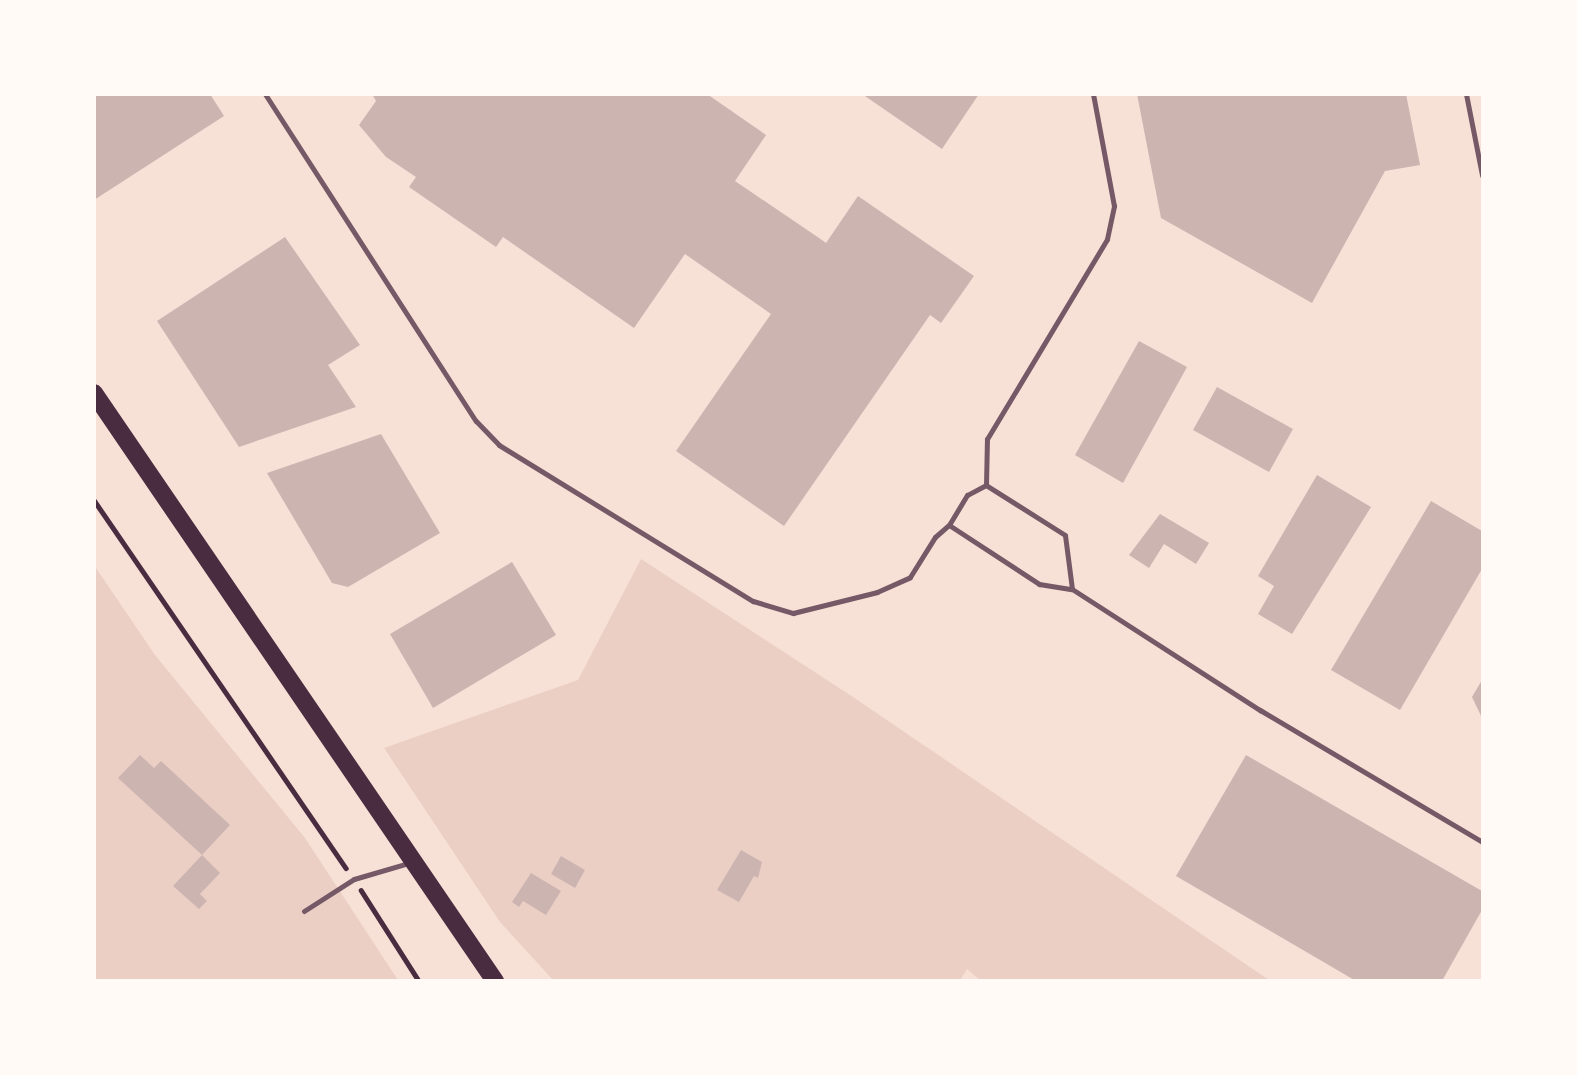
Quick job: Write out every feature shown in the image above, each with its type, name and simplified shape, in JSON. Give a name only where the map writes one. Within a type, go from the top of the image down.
[{"type":"main road","points":[[94,393],[495,981]]},
{"type":"lane","points":[[265,94],[476,421],[499,445],[753,601],[793,613],[877,592],[909,578],[934,537],[949,526],[967,495],[986,485]]},
{"type":"lane","points":[[986,485],[988,439],[1107,239],[1114,206],[1093,94]]},
{"type":"lane","points":[[1466,94],[1482,175]]},
{"type":"lane","points":[[986,485],[1065,535],[1072,589]]},
{"type":"lane","points":[[949,526],[1039,584],[1072,589],[1260,710],[1482,842]]},
{"type":"lane","points":[[304,911],[354,879],[415,861]]},
{"type":"path","points":[[94,500],[354,879],[419,981]]},
{"type":"shaded area","points":[[641,559],[853,697],[1269,980],[981,981],[967,969],[960,981],[553,980],[500,922],[384,748],[578,680]]},
{"type":"shaded area","points":[[94,565],[155,655],[305,838],[398,980],[95,980]]},
{"type":"building","points":[[94,94],[210,94],[224,116],[94,200]]},
{"type":"building","points":[[372,94],[707,94],[766,135],[735,181],[826,243],[858,196],[974,276],[941,323],[930,315],[784,526],[676,451],[771,314],[685,254],[634,328],[503,237],[496,247],[409,187],[416,177],[386,157],[359,125],[376,101]]},
{"type":"building","points":[[862,94],[979,94],[942,149]]},
{"type":"building","points":[[1137,94],[1406,94],[1420,165],[1385,171],[1312,303],[1161,218]]},
{"type":"building","points":[[285,237],[360,345],[328,365],[356,407],[239,447],[157,321]]},
{"type":"building","points":[[1139,341],[1187,367],[1123,483],[1075,455]]},
{"type":"building","points":[[1217,387],[1293,429],[1269,472],[1193,430]]},
{"type":"building","points":[[381,434],[440,533],[348,587],[332,583],[267,473]]},
{"type":"building","points":[[1317,475],[1371,507],[1292,634],[1258,614],[1274,586],[1258,576]]},
{"type":"building","points":[[1431,501],[1482,531],[1482,569],[1400,710],[1331,670]]},
{"type":"building","points":[[1160,514],[1209,543],[1196,564],[1164,544],[1149,568],[1129,555]]},
{"type":"building","points":[[512,562],[556,635],[433,708],[390,634]]},
{"type":"building","points":[[1482,680],[1482,718],[1472,697]]},
{"type":"building","points":[[140,755],[154,768],[161,761],[230,825],[202,855],[118,778]]},
{"type":"building","points":[[1246,755],[1482,891],[1482,910],[1442,981],[1356,981],[1176,876]]},
{"type":"building","points":[[741,850],[762,862],[758,878],[754,876],[739,902],[717,890]]},
{"type":"building","points":[[202,855],[220,873],[200,894],[207,901],[199,909],[173,886]]},
{"type":"building","points":[[561,856],[585,870],[575,888],[551,874]]},
{"type":"building","points":[[531,873],[561,891],[546,915],[523,901],[519,907],[512,902]]}]
